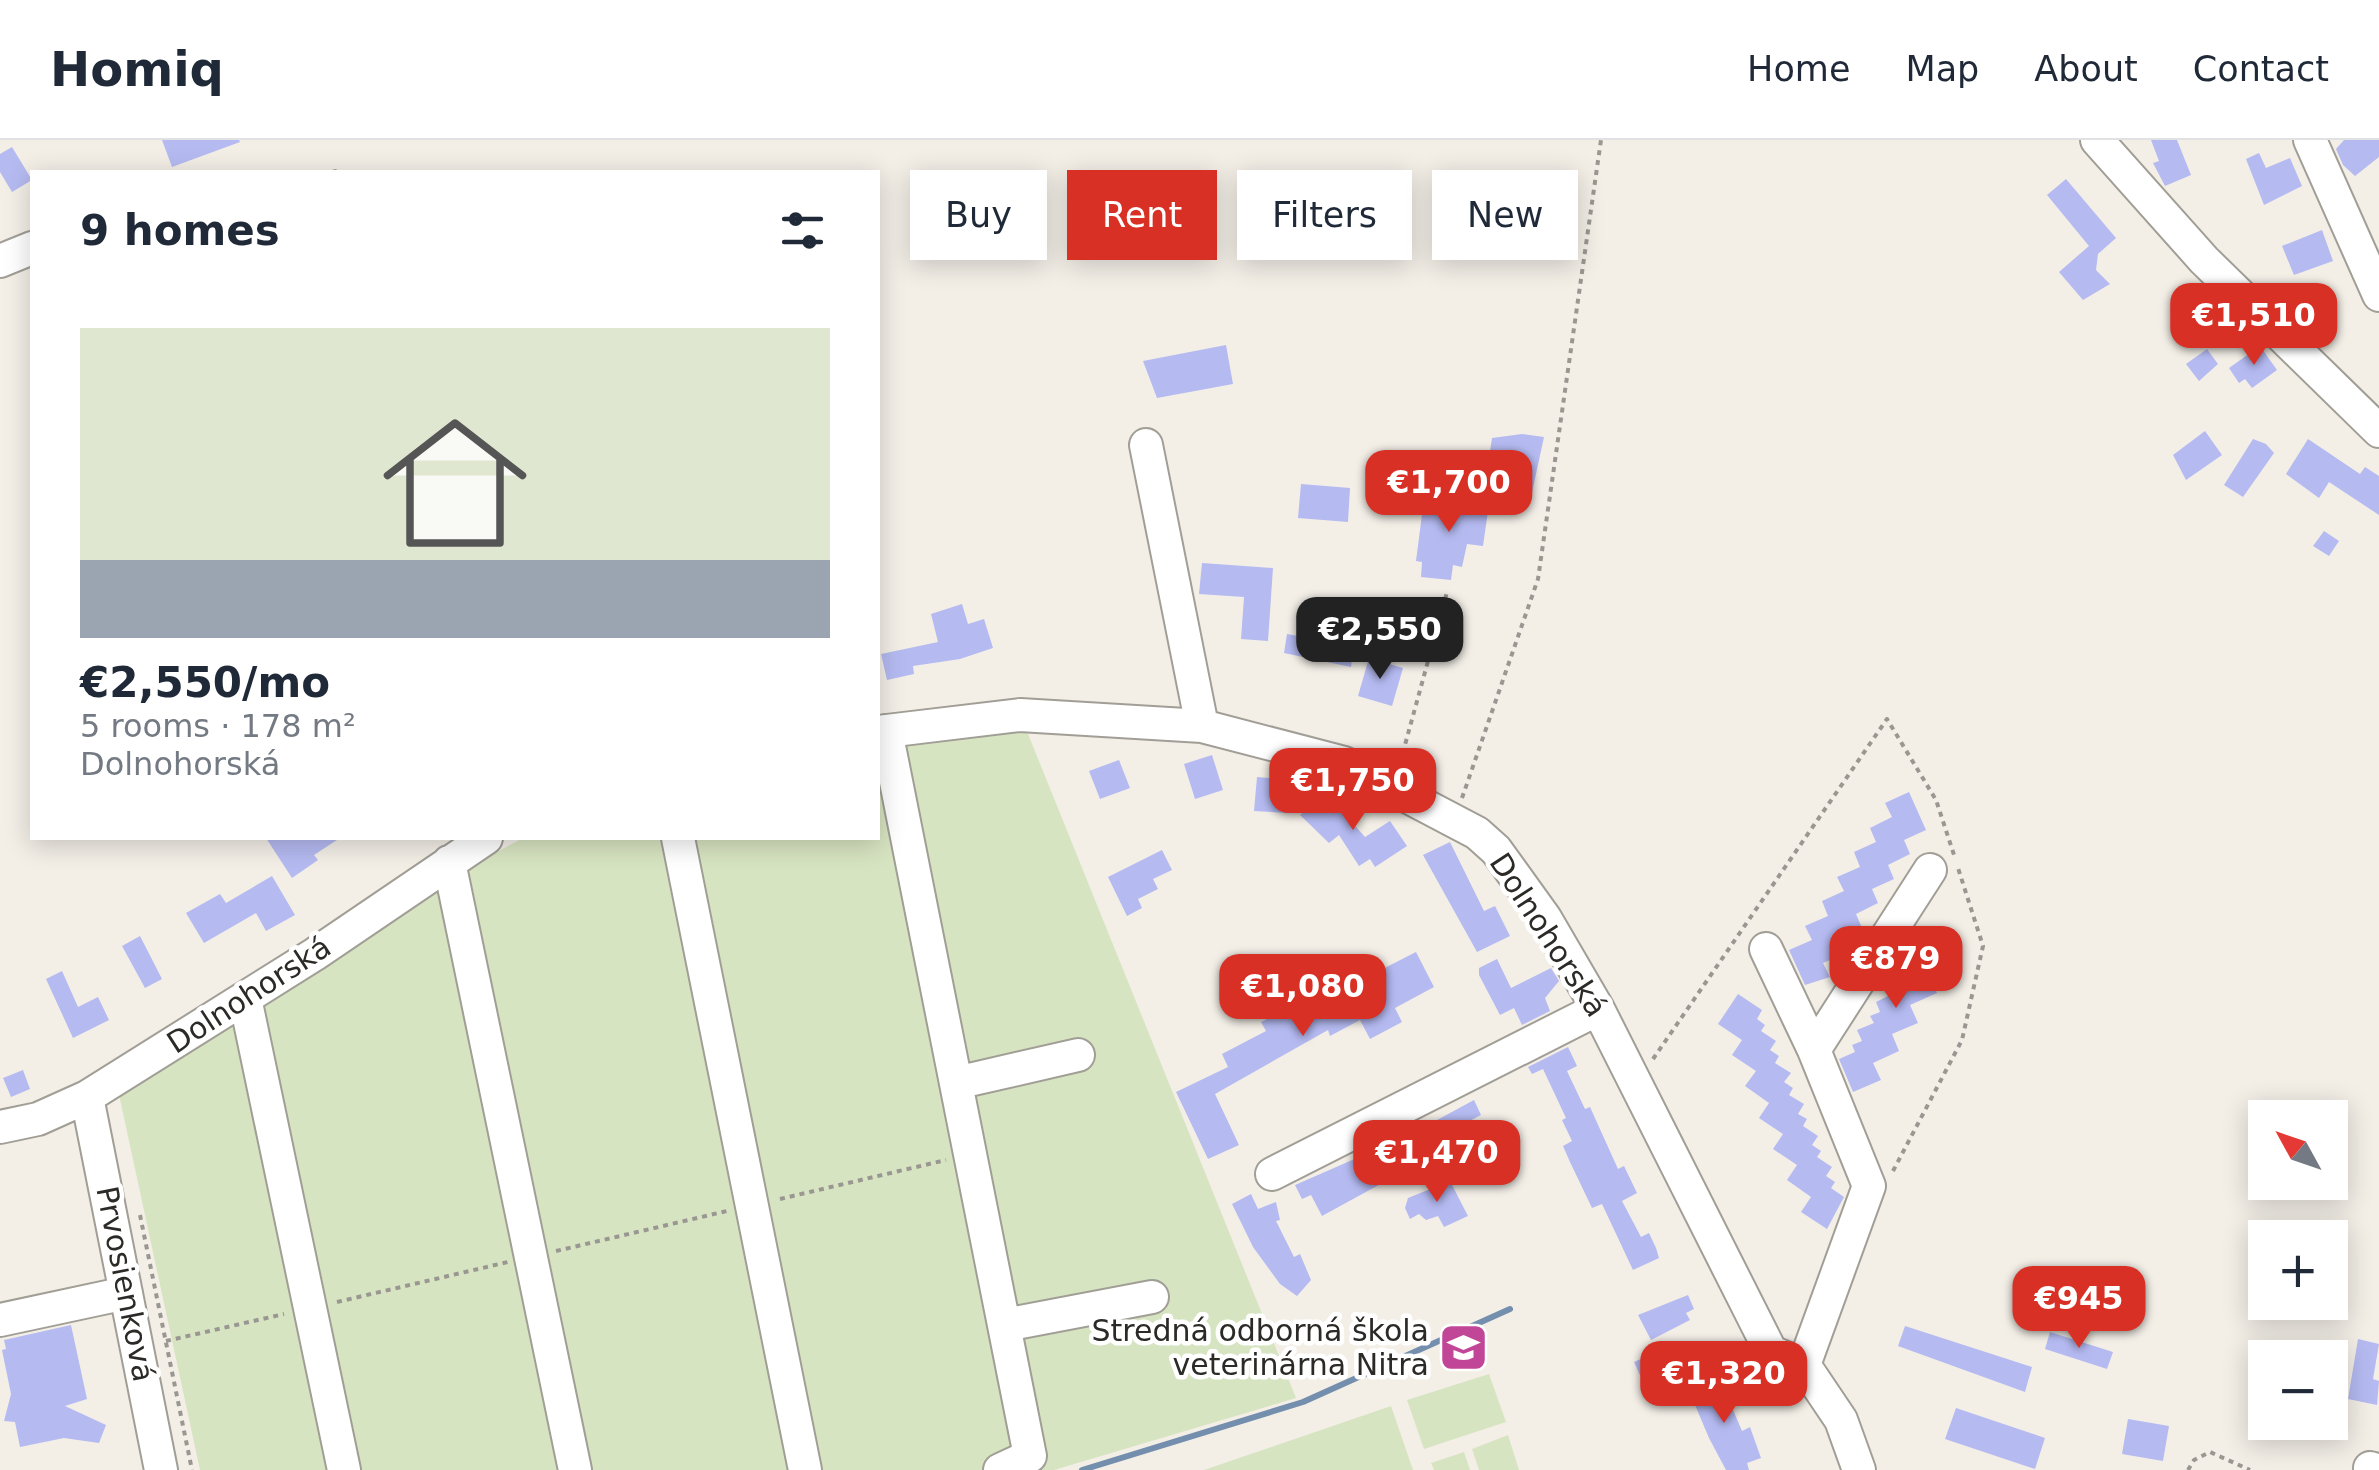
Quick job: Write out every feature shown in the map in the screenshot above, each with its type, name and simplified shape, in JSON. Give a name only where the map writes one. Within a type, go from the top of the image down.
[{"type":"street","points":[[2097,140],[2204,260],[2379,430]]},
{"type":"street","points":[[2310,140],[2379,295]]},
{"type":"street","points":[[0,260],[30,249]]},
{"type":"street","points":[[1146,445],[1202,726]]},
{"type":"street","name":"Dolnohorská","points":[[882,731],[1020,714],[1202,726],[1344,763],[1454,818],[1496,850],[1545,918],[1598,1009],[1771,1352],[1804,1365],[1841,1420],[1859,1470]]},
{"type":"street","points":[[882,731],[1030,1456],[1000,1470]]},
{"type":"street","name":"Dolnohorská","points":[[0,1127],[38,1120],[88,1097],[246,998],[483,840]]},
{"type":"street","points":[[678,840],[806,1470]]},
{"type":"street","points":[[448,862],[574,1470]]},
{"type":"street","points":[[1814,1050],[1930,870]]},
{"type":"street","points":[[1766,949],[1814,1050],[1869,1186],[1804,1365]]},
{"type":"street","points":[[246,998],[344,1470]]},
{"type":"street","points":[[1272,1174],[1598,1009]]},
{"type":"street","points":[[956,1083],[1078,1055]]},
{"type":"street","name":"Prvosienková","points":[[88,1097],[162,1470]]},
{"type":"street","points":[[0,1320],[126,1293]]},
{"type":"street","points":[[1004,1324],[1152,1297]]},
{"type":"path","points":[[1460,802],[1538,579],[1602,140]]},
{"type":"path","points":[[1392,786],[1447,592]]},
{"type":"path","points":[[166,1342],[971,1154]]},
{"type":"path","points":[[2188,1470],[2194,1460],[2210,1452],[2250,1470]]},
{"type":"green space","points":[[1024,724],[1296,1398],[1054,1470],[200,1470],[118,1090],[411,898],[519,840],[880,840],[880,749]]},
{"type":"green space","points":[[1489,1374],[1506,1422],[1424,1449],[1407,1400]]},
{"type":"green space","points":[[1391,1406],[1413,1470],[1204,1470]]},
{"type":"green space","points":[[1508,1435],[1519,1470],[1479,1470],[1472,1449]]},
{"type":"green space","points":[[1464,1452],[1470,1470],[1434,1470],[1431,1463]]},
{"type":"building","points":[[162,140],[239,140],[240,142],[172,167]]},
{"type":"building","points":[[2151,140],[2177,140],[2191,175],[2165,186],[2153,163],[2159,161]]},
{"type":"building","points":[[2344,140],[2379,140],[2379,157],[2355,176],[2343,165],[2336,149]]},
{"type":"building","points":[[12,147],[30,181],[12,192],[0,172],[0,154]]},
{"type":"building","points":[[2259,153],[2266,168],[2290,158],[2302,186],[2264,205],[2246,159]]},
{"type":"building","points":[[2066,179],[2116,238],[2098,254],[2096,270],[2110,284],[2083,300],[2059,272],[2089,246],[2047,195]]},
{"type":"building","points":[[2322,230],[2333,261],[2294,275],[2282,246]]},
{"type":"building","points":[[1226,345],[1233,384],[1157,398],[1143,361]]},
{"type":"building","points":[[2260,346],[2277,370],[2252,388],[2245,379],[2239,383],[2229,368]]},
{"type":"building","points":[[2207,349],[2218,364],[2199,381],[2186,364]]},
{"type":"building","points":[[2205,431],[2222,455],[2186,480],[2173,455]]},
{"type":"building","points":[[1522,434],[1544,437],[1531,497],[1509,494],[1512,474],[1487,471],[1492,438]]},
{"type":"building","points":[[2253,439],[2266,444],[2274,453],[2243,497],[2224,485]]},
{"type":"building","points":[[2308,439],[2360,474],[2365,467],[2379,476],[2379,515],[2329,482],[2319,498],[2286,474]]},
{"type":"building","points":[[1301,484],[1350,488],[1348,522],[1298,518]]},
{"type":"building","points":[[1424,499],[1489,504],[1483,546],[1467,544],[1462,567],[1453,565],[1451,580],[1421,577],[1422,562],[1416,561]]},
{"type":"building","points":[[2324,531],[2339,541],[2329,556],[2313,546]]},
{"type":"building","points":[[1202,563],[1273,568],[1268,641],[1241,639],[1244,597],[1199,594]]},
{"type":"building","points":[[962,604],[968,624],[984,619],[993,648],[960,659],[913,666],[914,674],[887,680],[881,654],[938,642],[931,614]]},
{"type":"building","points":[[1287,634],[1354,646],[1351,667],[1284,653]]},
{"type":"building","points":[[1369,658],[1403,668],[1392,706],[1358,696]]},
{"type":"building","points":[[1212,755],[1223,790],[1195,799],[1184,764]]},
{"type":"building","points":[[1119,760],[1130,788],[1100,799],[1089,771]]},
{"type":"building","points":[[1257,777],[1290,780],[1288,813],[1254,811]]},
{"type":"building","points":[[1909,792],[1926,830],[1904,840],[1910,854],[1888,865],[1894,879],[1872,889],[1878,903],[1856,914],[1862,928],[1839,938],[1846,953],[1823,963],[1830,977],[1805,985],[1789,950],[1812,940],[1805,926],[1828,916],[1822,901],[1844,891],[1837,877],[1860,867],[1854,852],[1876,842],[1870,828],[1892,817],[1885,803]]},
{"type":"building","points":[[1326,793],[1365,837],[1390,821],[1407,846],[1375,867],[1370,859],[1359,866],[1339,835],[1329,843],[1300,815]]},
{"type":"building","points":[[267,840],[337,840],[314,855],[318,860],[292,878]]},
{"type":"building","points":[[1450,842],[1484,911],[1495,906],[1510,936],[1477,952],[1423,855]]},
{"type":"building","points":[[1162,850],[1172,870],[1153,879],[1158,889],[1138,899],[1142,908],[1127,916],[1108,877]]},
{"type":"building","points":[[272,876],[295,915],[266,931],[256,913],[204,943],[186,913],[220,894],[226,903]]},
{"type":"building","points":[[1940,931],[1955,964],[1929,976],[1937,993],[1910,1005],[1918,1023],[1892,1034],[1899,1051],[1873,1063],[1881,1080],[1853,1092],[1839,1059],[1855,1052],[1852,1045],[1862,1041],[1857,1030],[1874,1023],[1870,1016],[1880,1012],[1876,1002],[1892,994],[1889,988],[1899,983],[1895,973],[1911,965],[1908,958],[1918,954],[1913,944]]},
{"type":"building","points":[[140,936],[162,979],[145,988],[122,946]]},
{"type":"building","points":[[1416,952],[1434,987],[1395,1008],[1402,1022],[1370,1039],[1360,1020],[1330,1036],[1328,1030],[1215,1094],[1239,1145],[1208,1159],[1176,1092],[1228,1067],[1222,1054],[1266,1031],[1261,1022]]},
{"type":"building","points":[[1497,959],[1511,988],[1551,968],[1559,981],[1545,998],[1550,1011],[1522,1025],[1514,1008],[1500,1015],[1479,975],[1479,968]]},
{"type":"building","points":[[62,971],[78,1007],[98,997],[109,1020],[73,1038],[46,979]]},
{"type":"building","points":[[1738,994],[1762,1010],[1757,1019],[1765,1025],[1761,1031],[1776,1041],[1770,1050],[1779,1056],[1775,1063],[1791,1073],[1784,1082],[1793,1088],[1789,1095],[1804,1104],[1798,1114],[1807,1119],[1803,1126],[1818,1136],[1812,1145],[1821,1151],[1817,1157],[1832,1167],[1826,1176],[1835,1182],[1831,1188],[1844,1197],[1827,1229],[1801,1212],[1811,1197],[1787,1180],[1797,1165],[1773,1149],[1783,1134],[1759,1118],[1769,1103],[1745,1086],[1756,1071],[1732,1055],[1742,1040],[1718,1024]]},
{"type":"building","points":[[1568,1047],[1577,1066],[1567,1071],[1585,1109],[1590,1107],[1618,1169],[1624,1166],[1637,1193],[1622,1201],[1641,1237],[1649,1233],[1659,1258],[1633,1270],[1602,1204],[1592,1208],[1570,1162],[1563,1146],[1572,1141],[1562,1120],[1566,1118],[1543,1069],[1532,1074],[1528,1067]]},
{"type":"building","points":[[23,1070],[30,1089],[11,1097],[3,1078]]},
{"type":"building","points":[[1474,1100],[1481,1115],[1458,1127],[1462,1135],[1439,1148],[1426,1126]]},
{"type":"building","points":[[1399,1132],[1406,1148],[1397,1152],[1406,1170],[1322,1216],[1311,1195],[1302,1199],[1295,1185],[1382,1147],[1380,1142]]},
{"type":"building","points":[[1450,1181],[1468,1216],[1444,1227],[1438,1216],[1426,1220],[1419,1214],[1410,1219],[1405,1208],[1408,1198]]},
{"type":"building","points":[[1251,1194],[1258,1209],[1276,1202],[1280,1220],[1276,1221],[1294,1257],[1300,1254],[1311,1280],[1297,1296],[1280,1284],[1253,1247],[1232,1204]]},
{"type":"building","points":[[1688,1295],[1694,1309],[1686,1313],[1690,1320],[1651,1340],[1638,1315]]},
{"type":"building","points":[[71,1325],[87,1399],[65,1406],[106,1425],[99,1443],[64,1438],[20,1447],[15,1422],[4,1421],[11,1394],[2,1350],[6,1349],[4,1340]]},
{"type":"building","points":[[1905,1326],[2032,1367],[2025,1392],[1898,1346]]},
{"type":"building","points":[[2050,1332],[2113,1352],[2107,1369],[2045,1349]]},
{"type":"building","points":[[2358,1339],[2379,1344],[2373,1379],[2379,1381],[2377,1405],[2348,1399]]},
{"type":"building","points":[[1661,1350],[1675,1354],[1678,1368],[1644,1384],[1634,1362]]},
{"type":"building","points":[[1703,1379],[1705,1385],[1720,1379],[1742,1431],[1750,1427],[1761,1458],[1747,1463],[1749,1470],[1726,1470],[1709,1438],[1687,1386]]},
{"type":"building","points":[[1956,1408],[2045,1438],[2035,1469],[1945,1439]]},
{"type":"building","points":[[2128,1419],[2169,1426],[2163,1461],[2122,1454]]},
{"type":"waterway","points":[[1082,1470],[1303,1402],[1510,1309]]},
{"type":"place","name":"Stredná odborná škola veterinárna Nitra","points":[[1464,1348]]}]
